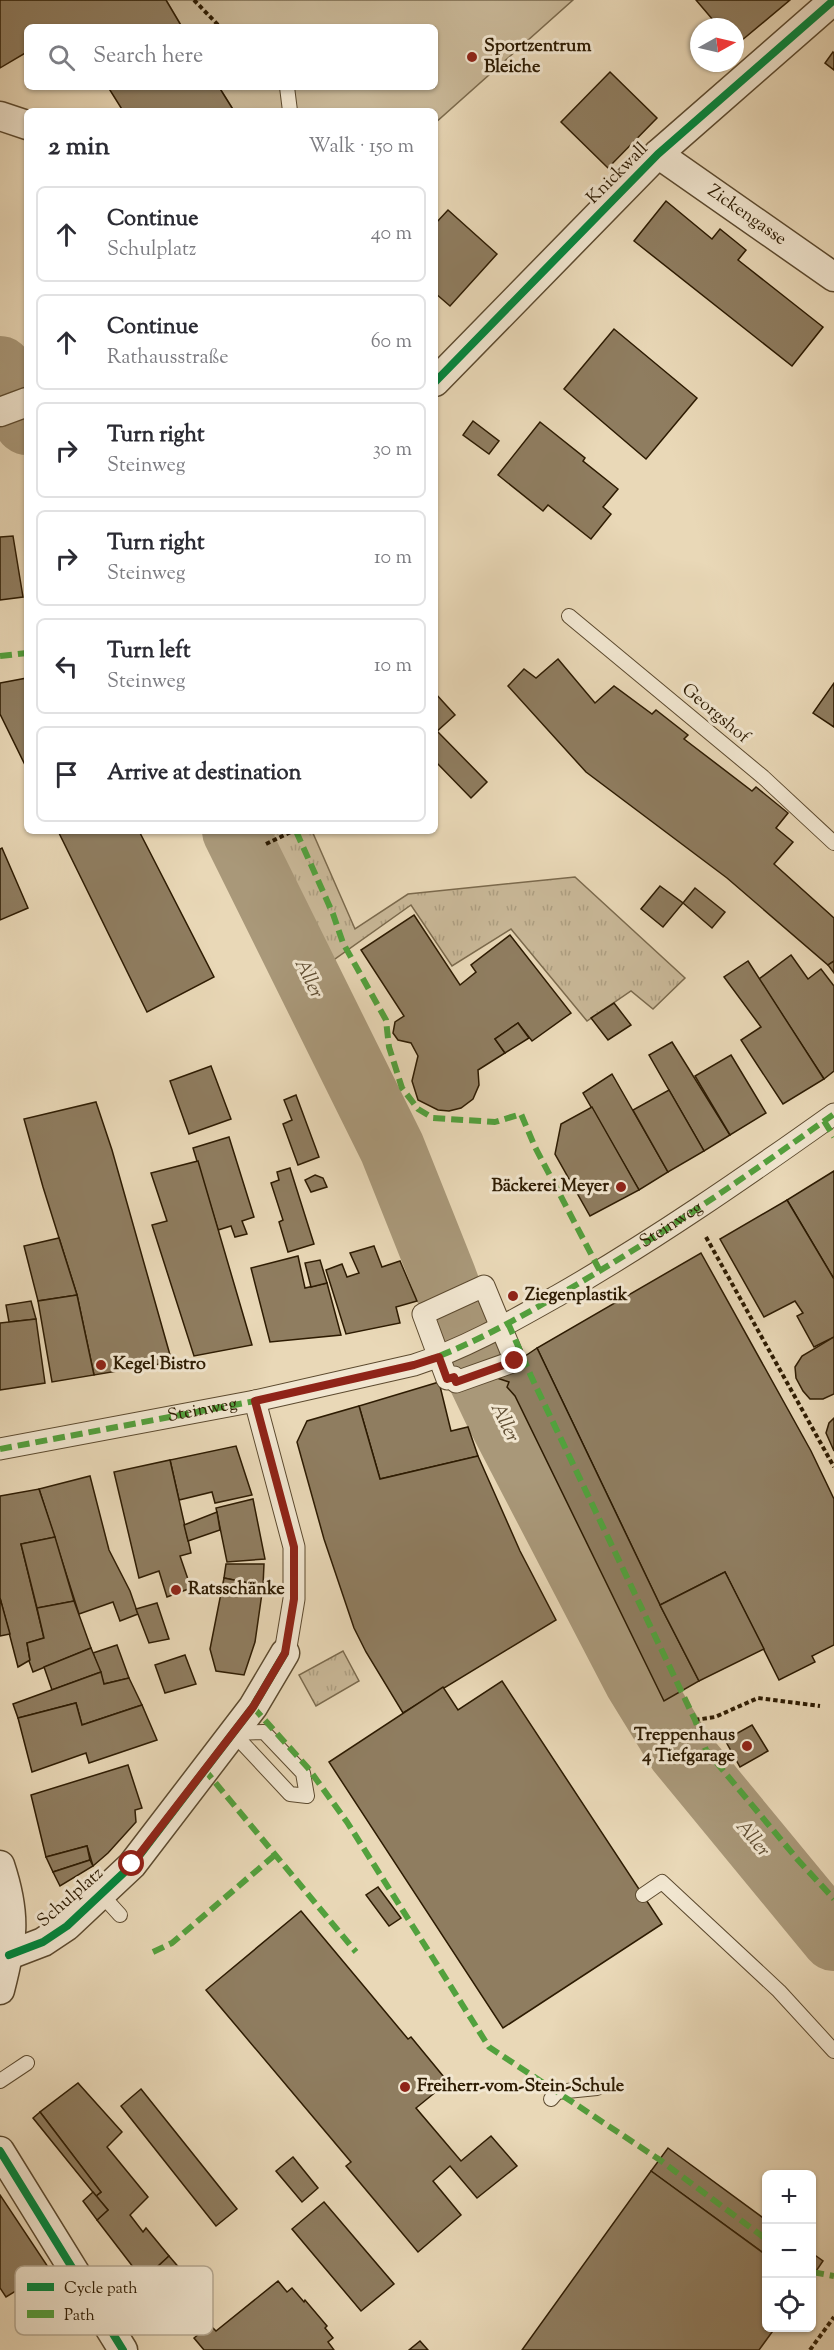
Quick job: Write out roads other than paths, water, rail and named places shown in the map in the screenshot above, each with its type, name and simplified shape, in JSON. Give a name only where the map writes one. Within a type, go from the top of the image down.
[{"type":"street","name":"Knickwall","points":[[438,379],[658,154],[834,0]]},
{"type":"street","points":[[0,116],[24,123]]},
{"type":"street","name":"Zickengasse","points":[[658,154],[834,277]]},
{"type":"street","points":[[0,412],[24,403]]},
{"type":"street","name":"Steinweg","points":[[0,1449],[255,1401],[414,1365],[439,1357],[502,1327],[600,1271],[691,1213],[834,1114]]},
{"type":"street","points":[[484,1286],[502,1327],[515,1361],[456,1382],[454,1377],[447,1379],[423,1314],[484,1286]]},
{"type":"street","points":[[255,1401],[294,1547],[294,1599],[285,1653]]},
{"type":"street","name":"Schulplatz","points":[[9,1955],[43,1942],[67,1926],[132,1864],[253,1707],[285,1653]]},
{"type":"street","points":[[0,1990],[9,1955],[13,1920],[3,1881]]},
{"type":"street","points":[[0,2151],[71,2266]]},
{"type":"street","points":[[114,2335],[123,2350]]},
{"type":"lane","points":[[287,90],[290,108]]},
{"type":"lane","name":"Georgshof","points":[[569,616],[763,777],[834,843]]},
{"type":"lane","points":[[264,1732],[303,1773],[307,1796],[290,1794],[233,1733],[264,1732]]},
{"type":"lane","points":[[643,1895],[662,1882],[778,1991],[834,2052]]},
{"type":"lane","points":[[101,1894],[120,1915]]},
{"type":"lane","points":[[0,2080],[27,2063]]},
{"type":"lane","points":[[551,2099],[557,2092],[597,2088]]},
{"type":"water","points":[[0,339],[22,386],[0,392]]},
{"type":"waterway","name":"Aller","points":[[0,369],[24,416]]},
{"type":"waterway","name":"Aller","points":[[236,834],[392,1148],[480,1376],[637,1681],[680,1751],[834,1938]]},
{"type":"place","name":"Sportzentrum Bleiche","points":[[472,57]]},
{"type":"place","name":"Bäckerei Meyer","points":[[621,1187]]},
{"type":"place","name":"Ziegenplastik","points":[[513,1296]]},
{"type":"place","name":"Kegel Bistro","points":[[101,1365]]},
{"type":"place","name":"Ratsschänke","points":[[176,1590]]},
{"type":"place","name":"Treppenhaus 4 Tiefgarage","points":[[747,1746]]},
{"type":"place","name":"Freiherr-vom-Stein-Schule","points":[[405,2087]]}]
